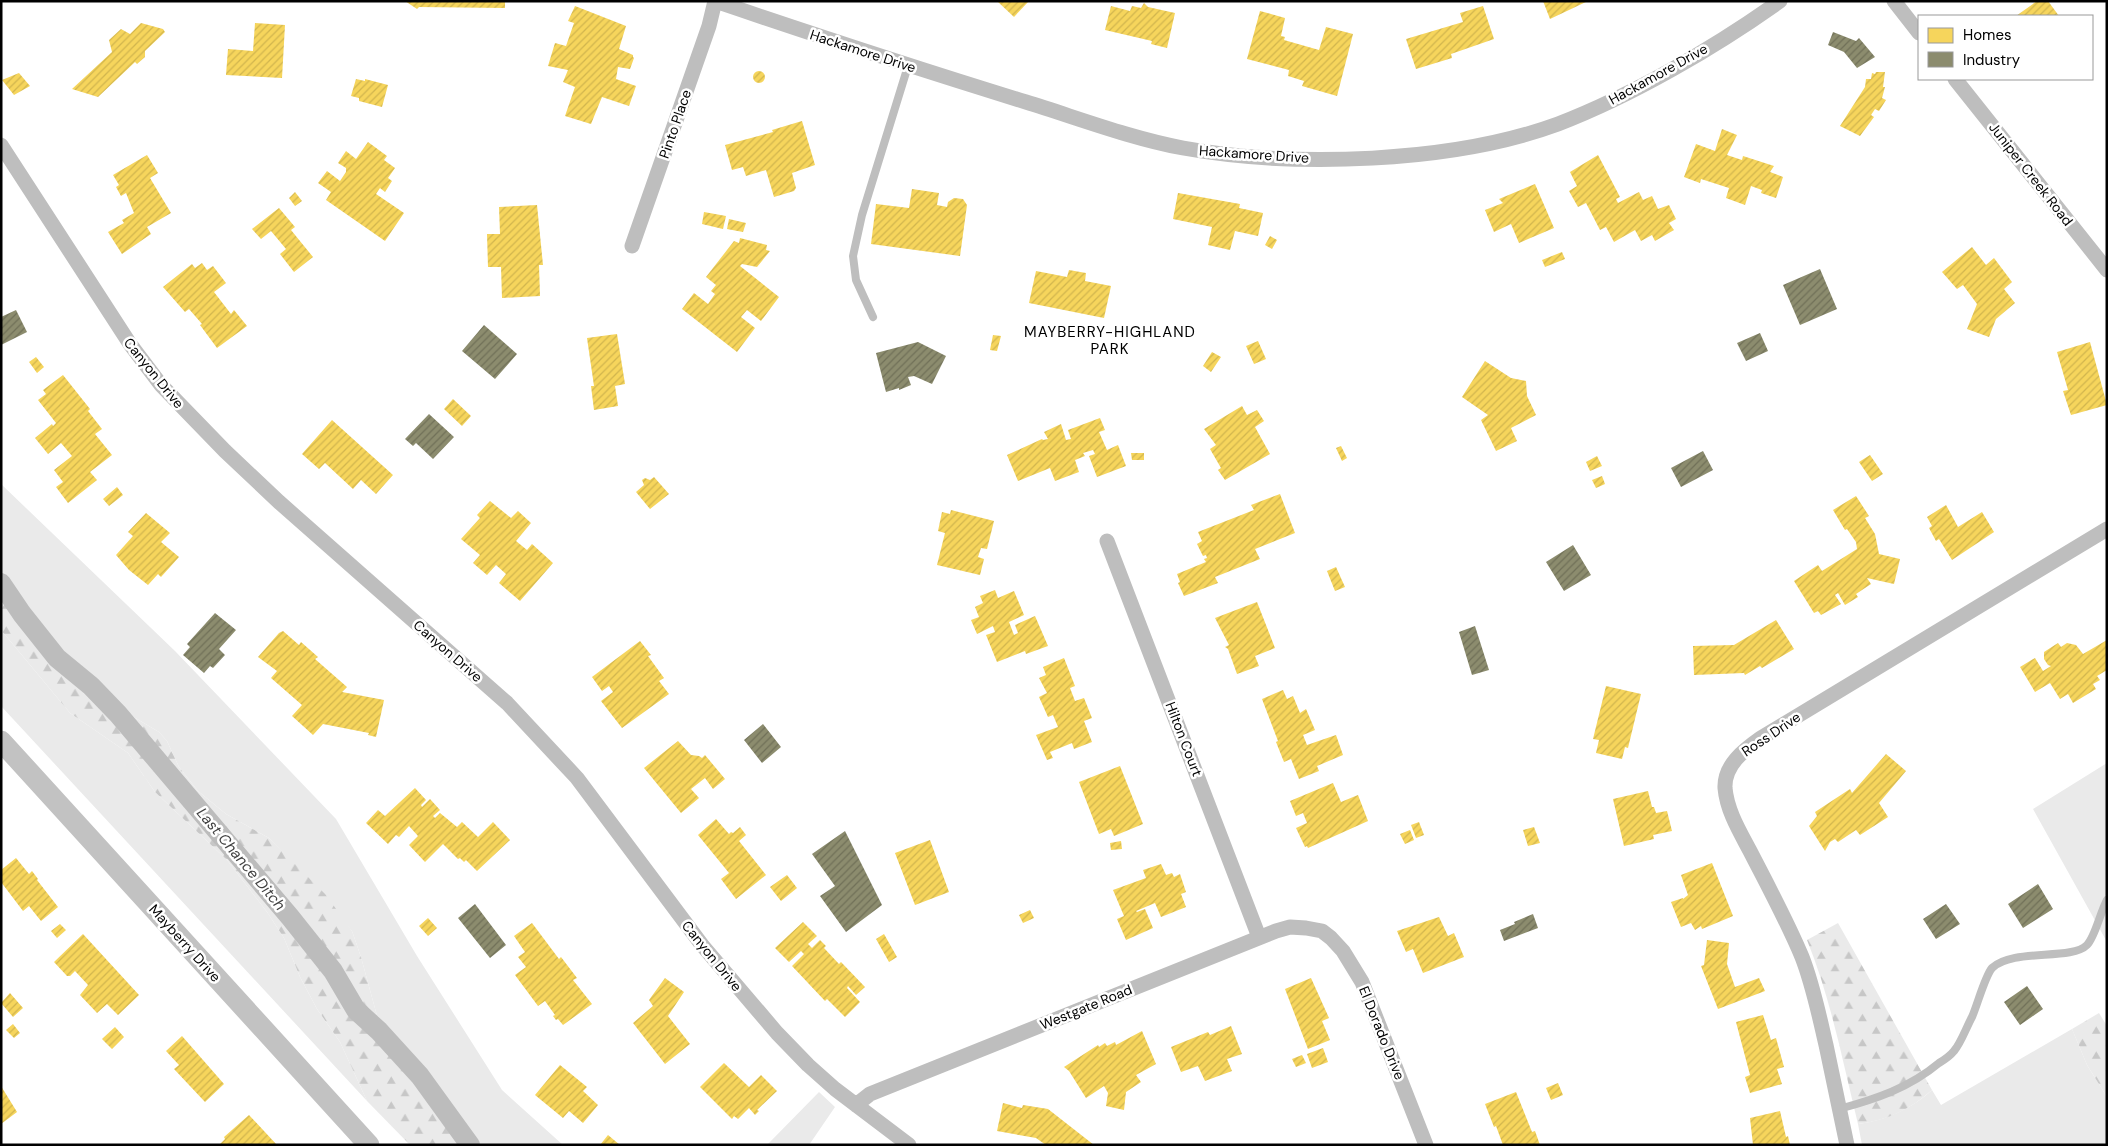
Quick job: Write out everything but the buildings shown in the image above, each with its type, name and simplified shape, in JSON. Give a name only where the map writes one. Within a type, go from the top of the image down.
[{"type":"main road","name":"Mayberry Drive","points":[[1,741],[369,1145]]},
{"type":"street","name":"Hackamore Drive","points":[[715,1],[908,66],[1155,142],[1186,148],[1319,159],[1371,157],[1465,148],[1556,124],[1608,102],[1654,78],[1733,32],[1780,1]]},
{"type":"street","name":"Pinto Place","points":[[632,246],[709,26],[715,1]]},
{"type":"street","points":[[1894,1],[1918,32]]},
{"type":"street","name":"Juniper Creek Road","points":[[1956,80],[2107,270]]},
{"type":"street","name":"Canyon Drive","points":[[1,145],[130,344],[161,385],[218,444],[279,502],[507,703],[528,724],[577,778],[696,938],[752,1005],[808,1065],[856,1105],[909,1145]]},
{"type":"street","name":"Ross Drive","points":[[1847,1145],[1812,985],[1791,933],[1727,802],[1725,787],[1727,774],[1734,761],[1746,748],[1761,738],[2107,529]]},
{"type":"street","name":"Hilton Court","points":[[1108,542],[1259,937]]},
{"type":"street","name":"Westgate Road","points":[[856,1105],[870,1094],[1259,937],[1290,927],[1322,931]]},
{"type":"street","name":"El Dorado Drive","points":[[1322,931],[1343,950],[1358,974],[1426,1145]]},
{"type":"lane","points":[[873,317],[856,280],[854,256],[862,215],[908,66]]},
{"type":"lane","points":[[1839,1109],[1886,1095],[1922,1077],[1954,1051],[1973,1015],[1991,969],[2005,960],[2073,951],[2086,947],[2094,935],[2100,913],[2107,900]]},
{"type":"green space","points":[[1,484],[175,651],[336,819],[417,956],[502,1090],[563,1145],[472,1144],[406,1051],[386,1034],[379,1023],[352,931],[296,866],[269,838],[226,814],[198,791],[179,767],[167,741],[159,732],[132,716],[58,650],[15,594],[1,574]]},
{"type":"green space","points":[[1,574],[37,625],[58,650],[132,716],[159,732],[167,741],[179,767],[198,791],[226,814],[269,838],[326,895],[352,931],[379,1023],[386,1034],[406,1051],[472,1145],[410,1145],[367,1101],[340,1042],[317,1009],[300,977],[284,938],[267,912],[227,860],[155,792],[128,753],[70,713],[1,630]]},
{"type":"green space","points":[[1,630],[70,713],[128,753],[155,792],[227,860],[267,912],[284,938],[300,977],[317,1009],[340,1042],[367,1101],[1,706]]},
{"type":"green space","points":[[2107,763],[2107,942],[2033,809]]},
{"type":"green space","points":[[1838,923],[1932,1090],[1916,1103],[1898,1113],[1858,1124],[1830,1008],[1807,940]]},
{"type":"green space","points":[[2099,1013],[2107,1026],[2107,1097],[2087,1065],[2072,1029]]},
{"type":"green space","points":[[2072,1029],[2087,1065],[2107,1097],[2107,1145],[1862,1145],[1858,1124],[1898,1113],[1932,1090],[1941,1105]]},
{"type":"green space","points":[[819,1092],[835,1107],[809,1145],[767,1145]]},
{"type":"waterway","name":"Last Chance Ditch","points":[[1,583],[22,614],[57,658],[91,686],[118,714],[290,917],[333,971],[356,1010],[379,1031],[420,1076],[470,1145]]},
{"type":"district","name":"MAYBERRY-HIGHLAND PARK","points":[[1110,340]]}]
